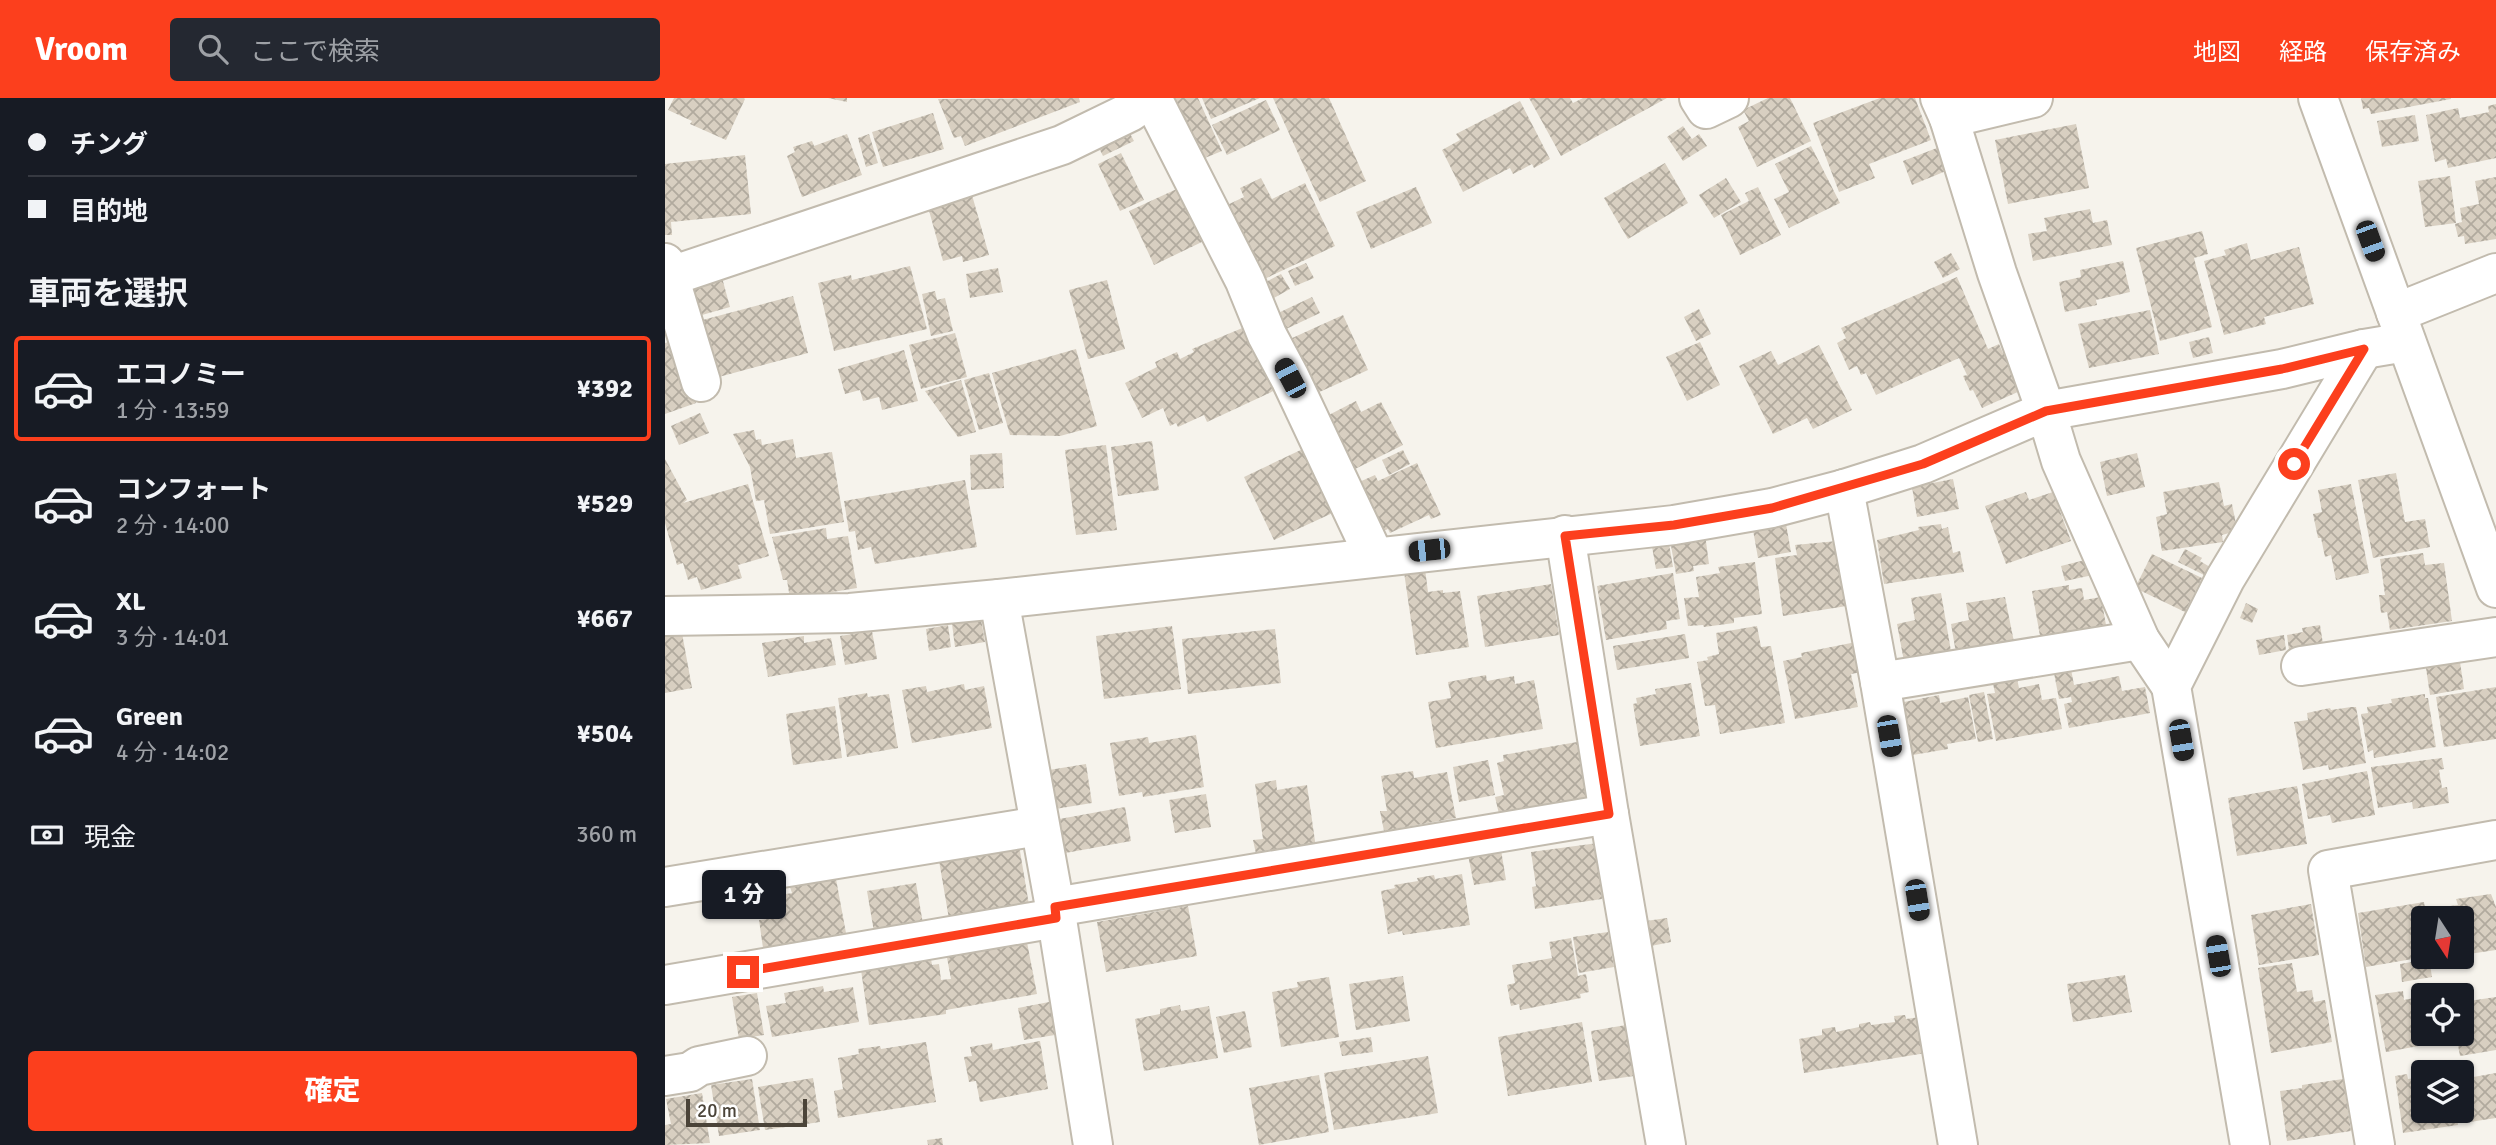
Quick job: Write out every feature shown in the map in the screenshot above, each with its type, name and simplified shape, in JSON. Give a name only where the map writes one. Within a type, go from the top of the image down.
[{"type":"street","points":[[1699,98],[1706,109],[1729,98]]},
{"type":"street","points":[[2033,98],[1945,108],[1997,273],[2061,461],[2140,640],[2171,686],[2250,1145]]},
{"type":"street","points":[[2318,98],[2401,327],[2486,533],[2496,587]]},
{"type":"street","points":[[701,382],[666,272],[1062,145],[1137,102],[1245,281],[1267,335],[1374,556]]},
{"type":"street","points":[[665,616],[850,613],[999,599],[1674,525],[1772,508],[1923,464],[2046,411],[2282,369],[2364,349],[2496,273]]},
{"type":"street","points":[[2171,686],[2225,579],[2364,349]]},
{"type":"street","points":[[1844,489],[1880,682],[1958,1145]]},
{"type":"street","points":[[1565,536],[1665,1145]]},
{"type":"street","points":[[999,599],[1093,1145]]},
{"type":"street","points":[[2301,666],[2496,637]]},
{"type":"street","points":[[1880,682],[2140,640]]},
{"type":"street","points":[[665,985],[1609,814]]},
{"type":"street","points":[[665,887],[1039,826]]},
{"type":"street","points":[[2375,1145],[2328,870],[2496,839]]},
{"type":"street","points":[[665,1076],[747,1056]]},
{"type":"building","points":[[674,98],[745,99],[726,140],[690,124],[692,121],[668,110]]},
{"type":"building","points":[[828,98],[847,98],[847,102]]},
{"type":"building","points":[[1079,98],[1080,102],[965,146],[961,136],[954,138],[938,99]]},
{"type":"building","points":[[1171,98],[1198,98],[1222,151],[1195,162]]},
{"type":"building","points":[[1202,98],[1260,98],[1211,119]]},
{"type":"building","points":[[1273,98],[1329,98],[1366,181],[1320,202]]},
{"type":"building","points":[[1529,98],[1570,98],[1573,103],[1583,98],[1667,98],[1561,156]]},
{"type":"building","points":[[1768,98],[1790,98],[1811,141],[1757,167],[1738,127],[1749,121],[1743,110]]},
{"type":"building","points":[[1880,98],[1915,98],[1931,140],[1869,164],[1875,178],[1839,192],[1813,123]]},
{"type":"building","points":[[2361,98],[2451,99],[2371,114],[2369,108],[2363,109]]},
{"type":"building","points":[[1266,100],[1280,130],[1227,155],[1212,125]]},
{"type":"building","points":[[1520,101],[1550,159],[1534,168],[1532,164],[1513,174],[1510,168],[1463,192],[1442,150],[1460,140],[1456,134]]},
{"type":"building","points":[[2496,104],[2496,158],[2448,168],[2446,159],[2435,162],[2426,115],[2458,108],[2460,118],[2489,112],[2488,106]]},
{"type":"building","points":[[933,113],[944,149],[883,167],[872,132]]},
{"type":"building","points":[[2415,115],[2419,141],[2382,147],[2377,121]]},
{"type":"building","points":[[2076,124],[2089,188],[2008,204],[1995,140]]},
{"type":"building","points":[[1683,126],[1692,139],[1699,134],[1707,146],[1683,161],[1667,137]]},
{"type":"building","points":[[1127,128],[1134,141],[1103,156],[1096,142]]},
{"type":"building","points":[[847,134],[862,175],[802,197],[787,156],[795,152],[793,147],[812,141],[814,146]]},
{"type":"building","points":[[869,134],[878,163],[866,167],[858,138]]},
{"type":"building","points":[[1811,146],[1840,203],[1789,228],[1774,199],[1789,192],[1775,164]]},
{"type":"building","points":[[1937,148],[1946,171],[1912,185],[1903,161]]},
{"type":"building","points":[[1121,153],[1144,200],[1120,211],[1098,164]]},
{"type":"building","points":[[745,155],[751,214],[671,222],[672,235],[665,235],[665,164]]},
{"type":"building","points":[[1665,163],[1688,203],[1628,239],[1604,198]]},
{"type":"building","points":[[2450,176],[2456,223],[2425,227],[2418,181]]},
{"type":"building","points":[[2496,177],[2496,239],[2465,244],[2464,236],[2458,237],[2455,224],[2462,222],[2460,208],[2479,204],[2475,181]]},
{"type":"building","points":[[1261,178],[1272,199],[1305,183],[1335,246],[1260,281],[1225,206],[1244,197],[1240,188]]},
{"type":"building","points":[[1726,178],[1741,202],[1714,218],[1699,195]]},
{"type":"building","points":[[1181,187],[1206,240],[1154,265],[1129,211]]},
{"type":"building","points":[[1416,187],[1432,223],[1371,249],[1356,212]]},
{"type":"building","points":[[1758,187],[1781,235],[1740,255],[1721,215],[1749,201],[1745,193]]},
{"type":"building","points":[[972,195],[989,255],[963,262],[962,256],[943,261],[928,207]]},
{"type":"building","points":[[2090,209],[2093,223],[2107,220],[2112,245],[2033,261],[2028,234],[2047,231],[2044,218]]},
{"type":"building","points":[[2202,231],[2208,254],[2194,258],[2212,327],[2160,341],[2136,248]]},
{"type":"building","points":[[2247,243],[2251,260],[2299,247],[2314,304],[2264,317],[2266,324],[2224,335],[2204,261],[2226,255],[2224,250]]},
{"type":"building","points":[[1951,253],[1960,269],[1943,278],[1934,262]]},
{"type":"building","points":[[2123,261],[2130,292],[2096,300],[2097,305],[2065,312],[2059,282],[2081,277],[2080,270]]},
{"type":"building","points":[[1306,263],[1314,278],[1295,286],[1288,271]]},
{"type":"building","points":[[910,266],[927,329],[834,351],[818,283],[851,275],[852,280]]},
{"type":"building","points":[[998,268],[1003,292],[970,298],[966,274]]},
{"type":"building","points":[[721,274],[730,307],[695,317],[686,284]]},
{"type":"building","points":[[1281,274],[1290,289],[1272,299],[1264,283]]},
{"type":"building","points":[[1957,277],[1988,349],[1999,344],[2003,353],[2006,351],[2013,367],[2010,369],[2020,391],[1982,408],[1963,376],[1967,375],[1959,358],[1876,395],[1866,373],[1861,375],[1857,366],[1849,370],[1837,343],[1846,338],[1841,328]]},
{"type":"building","points":[[1107,280],[1125,349],[1088,359],[1069,290]]},
{"type":"building","points":[[935,291],[937,300],[945,298],[953,331],[931,336],[922,294]]},
{"type":"building","points":[[793,296],[808,353],[715,378],[695,322]]},
{"type":"building","points":[[1312,297],[1320,313],[1284,330],[1276,314]]},
{"type":"building","points":[[1699,309],[1711,334],[1696,341],[1684,317]]},
{"type":"building","points":[[2150,310],[2159,354],[2089,368],[2078,324]]},
{"type":"building","points":[[1343,315],[1368,370],[1315,394],[1290,339]]},
{"type":"building","points":[[1252,324],[1282,387],[1207,422],[1204,415],[1178,427],[1176,423],[1170,426],[1163,408],[1142,418],[1125,383],[1157,367],[1155,362],[1177,352],[1180,359],[1194,352],[1192,349]]},
{"type":"building","points":[[955,333],[967,377],[921,389],[909,345]]},
{"type":"building","points":[[2209,337],[2213,353],[2193,358],[2189,342]]},
{"type":"building","points":[[674,340],[696,403],[665,414],[665,343]]},
{"type":"building","points":[[1700,342],[1720,385],[1687,401],[1666,357]]},
{"type":"building","points":[[1819,345],[1852,410],[1813,429],[1807,418],[1773,434],[1739,366],[1771,351],[1778,365]]},
{"type":"building","points":[[1076,349],[1097,426],[1060,436],[1010,435],[992,373]]},
{"type":"building","points":[[904,350],[918,401],[882,410],[879,397],[863,401],[860,390],[845,394],[838,369]]},
{"type":"building","points":[[989,373],[1003,423],[979,430],[964,380]]},
{"type":"building","points":[[961,380],[976,432],[958,437],[925,391]]},
{"type":"building","points":[[1356,401],[1361,412],[1381,402],[1403,445],[1349,472],[1323,418]]},
{"type":"building","points":[[700,413],[709,433],[679,445],[671,426]]},
{"type":"building","points":[[754,430],[756,440],[761,439],[762,445],[793,439],[796,458],[832,452],[844,522],[770,534],[764,500],[756,501],[750,467],[733,434]]},
{"type":"building","points":[[1152,441],[1159,490],[1118,496],[1111,447]]},
{"type":"building","points":[[1106,445],[1117,530],[1076,535],[1065,450]]},
{"type":"building","points":[[1307,447],[1337,511],[1274,540],[1244,477]]},
{"type":"building","points":[[1403,450],[1410,464],[1389,475],[1382,460]]},
{"type":"building","points":[[1002,453],[1004,488],[971,490],[970,455]]},
{"type":"building","points":[[2137,453],[2145,487],[2107,496],[2100,462]]},
{"type":"building","points":[[665,459],[687,500],[683,503],[748,484],[769,556],[738,565],[742,578],[701,590],[697,577],[688,580],[683,563],[677,565],[665,523]]},
{"type":"building","points":[[1417,463],[1441,515],[1431,519],[1429,515],[1390,533],[1388,529],[1379,533],[1357,483],[1375,475],[1378,481]]},
{"type":"building","points":[[2396,473],[2405,522],[2425,519],[2430,547],[2373,558],[2358,480]]},
{"type":"building","points":[[1953,479],[1959,509],[1917,517],[1912,487]]},
{"type":"building","points":[[965,480],[977,547],[875,564],[871,547],[858,550],[855,531],[849,532],[844,501]]},
{"type":"building","points":[[2219,482],[2224,506],[2232,504],[2236,524],[2233,532],[2222,535],[2223,542],[2162,551],[2156,517],[2167,514],[2163,492]]},
{"type":"building","points":[[2351,484],[2369,573],[2336,580],[2331,555],[2325,557],[2313,514],[2322,512],[2318,490]]},
{"type":"building","points":[[2026,492],[2029,500],[2053,492],[2071,541],[2006,564],[1985,506]]},
{"type":"building","points":[[1786,524],[1791,552],[1758,558],[1753,530]]},
{"type":"building","points":[[1941,524],[1942,529],[1948,527],[1953,553],[1960,551],[1964,572],[1884,584],[1877,540],[1919,530],[1918,527]]},
{"type":"building","points":[[826,528],[827,539],[848,536],[857,588],[790,599],[787,580],[783,580],[772,537]]},
{"type":"building","points":[[1705,534],[1709,564],[1693,566],[1694,571],[1676,574],[1670,540]]},
{"type":"building","points":[[1668,538],[1673,567],[1656,569],[1651,541]]},
{"type":"building","points":[[1837,541],[1847,606],[1783,616],[1775,558],[1797,555],[1795,545]]},
{"type":"building","points":[[2185,549],[2202,558],[2200,561],[2210,567],[2206,576],[2178,562]]},
{"type":"building","points":[[2423,553],[2425,565],[2444,563],[2452,621],[2390,630],[2387,612],[2381,613],[2379,595],[2385,595],[2380,559]]},
{"type":"building","points":[[2152,554],[2202,578],[2185,612],[2135,588]]},
{"type":"building","points":[[2089,559],[2093,575],[2065,581],[2061,566]]},
{"type":"building","points":[[1755,562],[1762,614],[1734,618],[1734,623],[1688,626],[1684,598],[1699,597],[1696,577],[1720,573],[1718,567]]},
{"type":"building","points":[[1425,569],[1428,592],[1460,591],[1469,647],[1416,655],[1404,572]]},
{"type":"building","points":[[1673,573],[1680,619],[1666,621],[1667,629],[1606,640],[1597,586]]},
{"type":"building","points":[[1551,584],[1559,635],[1485,647],[1477,596]]},
{"type":"building","points":[[2069,585],[2069,590],[2082,588],[2084,600],[2101,597],[2106,625],[2040,636],[2032,591]]},
{"type":"building","points":[[1941,593],[1952,657],[1906,672],[1897,624],[1915,620],[1911,598]]},
{"type":"building","points":[[2005,597],[2014,642],[1956,653],[1951,624],[1969,620],[1966,603]]},
{"type":"building","points":[[2246,603],[2258,609],[2252,623],[2240,618]]},
{"type":"building","points":[[981,619],[985,642],[955,647],[952,624]]},
{"type":"building","points":[[948,625],[951,647],[929,651],[926,629]]},
{"type":"building","points":[[2320,625],[2323,644],[2289,650],[2287,635],[2303,632],[2302,628]]},
{"type":"building","points":[[1172,626],[1181,689],[1104,699],[1096,636]]},
{"type":"building","points":[[1757,626],[1761,647],[1771,646],[1785,723],[1720,734],[1715,705],[1705,706],[1697,662],[1719,654],[1716,633]]},
{"type":"building","points":[[1275,629],[1281,683],[1188,694],[1182,639]]},
{"type":"building","points":[[872,631],[877,659],[845,665],[840,636]]},
{"type":"building","points":[[682,633],[692,688],[665,693],[665,636]]},
{"type":"building","points":[[1685,634],[1689,658],[1617,670],[1613,646]]},
{"type":"building","points":[[2284,635],[2286,650],[2259,655],[2256,640]]},
{"type":"building","points":[[804,636],[804,643],[831,638],[836,665],[768,677],[762,643]]},
{"type":"building","points":[[1856,642],[1862,672],[1851,674],[1858,707],[1795,719],[1783,661],[1802,657],[1801,653]]},
{"type":"building","points":[[2460,662],[2464,689],[2430,695],[2426,668]]},
{"type":"building","points":[[2070,664],[2074,685],[2119,676],[2122,691],[2145,687],[2150,713],[2069,728],[2064,704],[2072,702],[2071,697],[2059,699],[2053,668]]},
{"type":"building","points":[[2016,674],[2019,688],[2039,684],[2042,700],[2056,698],[2062,729],[1996,741],[1987,694],[1995,693],[1992,679]]},
{"type":"building","points":[[1486,675],[1487,681],[1514,676],[1515,684],[1534,680],[1543,729],[1436,748],[1428,702],[1451,698],[1448,682]]},
{"type":"building","points":[[1691,683],[1700,736],[1640,746],[1633,704],[1637,703],[1636,698],[1656,694],[1655,689]]},
{"type":"building","points":[[964,684],[965,690],[984,686],[992,728],[912,743],[902,690],[926,686],[927,692]]},
{"type":"building","points":[[2496,687],[2496,739],[2444,747],[2436,697]]},
{"type":"building","points":[[1984,692],[1993,739],[1978,742],[1969,695]]},
{"type":"building","points":[[867,693],[868,697],[889,694],[898,748],[847,757],[838,698]]},
{"type":"building","points":[[2425,694],[2425,698],[2428,698],[2436,747],[2374,758],[2373,750],[2368,752],[2361,714],[2368,713],[2367,707],[2392,703],[2391,699]]},
{"type":"building","points":[[1939,695],[1940,703],[1968,697],[1976,739],[1947,744],[1948,749],[1907,756],[1899,703]]},
{"type":"building","points":[[835,706],[842,758],[793,765],[786,714]]},
{"type":"building","points":[[2356,707],[2366,763],[2329,770],[2328,765],[2303,770],[2294,722],[2308,720],[2307,713]]},
{"type":"building","points":[[1196,735],[1204,787],[1143,797],[1142,792],[1119,796],[1110,743],[1148,737],[1149,743]]},
{"type":"building","points":[[1577,742],[1588,798],[1499,814],[1495,797],[1504,795],[1497,763],[1504,761],[1503,755]]},
{"type":"building","points":[[2442,758],[2444,769],[2439,770],[2442,788],[2447,787],[2449,803],[2413,809],[2412,802],[2378,808],[2371,767]]},
{"type":"building","points":[[1488,760],[1495,795],[1459,802],[1453,767]]},
{"type":"building","points":[[1086,764],[1092,803],[1055,809],[1049,770]]},
{"type":"building","points":[[1413,771],[1414,778],[1447,772],[1456,818],[1384,831],[1380,811],[1387,811],[1381,776]]},
{"type":"building","points":[[2367,771],[2375,815],[2332,823],[2330,815],[2308,819],[2302,784]]},
{"type":"building","points":[[1276,780],[1277,790],[1307,785],[1316,848],[1264,856],[1263,852],[1256,854],[1253,840],[1263,839],[1255,784]]},
{"type":"building","points":[[2297,786],[2307,844],[2237,856],[2228,798]]},
{"type":"building","points":[[1206,794],[1211,827],[1175,833],[1169,800]]},
{"type":"building","points":[[1125,807],[1131,841],[1060,854],[1054,820]]},
{"type":"building","points":[[1598,843],[1602,899],[1535,909],[1532,887],[1536,886],[1531,852]]},
{"type":"building","points":[[1019,845],[1029,905],[949,919],[938,855]]},
{"type":"building","points":[[1501,850],[1506,880],[1474,885],[1468,855]]},
{"type":"building","points":[[1462,874],[1470,925],[1403,935],[1402,931],[1388,934],[1381,891],[1395,888],[1394,885],[1418,881],[1417,878],[1434,875],[1435,879]]},
{"type":"building","points":[[836,879],[846,933],[763,948],[759,920],[767,919],[763,898],[792,893],[790,887]]},
{"type":"building","points":[[916,883],[923,924],[874,932],[867,891]]},
{"type":"building","points":[[2491,894],[2496,907],[2496,950],[2475,953],[2475,906],[2450,906],[2458,905],[2456,899]]},
{"type":"building","points":[[2424,902],[2425,906],[2411,906],[2411,959],[2366,967],[2358,913]]},
{"type":"building","points":[[2311,904],[2319,955],[2259,965],[2251,915]]},
{"type":"building","points":[[1188,906],[1197,956],[1106,972],[1097,922]]},
{"type":"building","points":[[1667,918],[1671,942],[1651,946],[1646,921]]},
{"type":"building","points":[[1608,932],[1614,967],[1579,973],[1573,937]]},
{"type":"building","points":[[1026,937],[1037,994],[946,1010],[946,1014],[869,1025],[861,970],[931,959],[932,965],[939,964],[941,980],[951,979],[945,947]]},
{"type":"building","points":[[1571,938],[1578,976],[1586,974],[1589,992],[1580,994],[1581,998],[1520,1010],[1519,1004],[1511,1006],[1507,985],[1515,983],[1512,965],[1552,958],[1549,942]]},
{"type":"building","points":[[2411,962],[2411,970],[2431,970],[2432,977],[2402,982],[2400,964]]},
{"type":"building","points":[[2292,963],[2297,992],[2312,990],[2314,1002],[2325,1000],[2332,1042],[2271,1053],[2258,968]]},
{"type":"building","points":[[2125,975],[2132,1012],[2073,1022],[2067,984]]},
{"type":"building","points":[[1403,976],[1410,1021],[1356,1030],[1349,984]]},
{"type":"building","points":[[1329,977],[1339,1037],[1281,1047],[1272,992],[1298,987],[1297,982]]},
{"type":"building","points":[[823,986],[824,992],[853,987],[859,1022],[772,1037],[766,1006],[786,1003],[784,993]]},
{"type":"building","points":[[2403,991],[2404,1000],[2411,999],[2411,1046],[2419,1046],[2386,1052],[2375,995]]},
{"type":"building","points":[[757,993],[764,1035],[739,1039],[732,997]]},
{"type":"building","points":[[2496,997],[2496,1050],[2460,1056],[2458,1046],[2474,1046],[2474,1000]]},
{"type":"building","points":[[1049,1002],[1055,1035],[1024,1040],[1018,1008]]},
{"type":"building","points":[[1180,1005],[1181,1011],[1209,1006],[1218,1058],[1144,1071],[1135,1019],[1160,1014],[1160,1009]]},
{"type":"building","points":[[1245,1011],[1252,1047],[1224,1053],[1216,1017]]},
{"type":"building","points":[[1905,1015],[1906,1019],[1920,1017],[1926,1053],[1804,1073],[1799,1039],[1822,1035],[1822,1029],[1835,1027],[1836,1032],[1870,1022],[1871,1025],[1895,1022],[1894,1016]]},
{"type":"building","points":[[1582,1022],[1592,1082],[1508,1096],[1498,1037]]},
{"type":"building","points":[[1626,1025],[1634,1076],[1599,1081],[1591,1031]]},
{"type":"building","points":[[1371,1037],[1373,1052],[1342,1056],[1339,1042]]},
{"type":"building","points":[[1040,1041],[1048,1089],[980,1102],[976,1081],[969,1082],[964,1057],[972,1056],[970,1047],[992,1043],[993,1050]]},
{"type":"building","points":[[926,1042],[936,1102],[838,1118],[834,1091],[843,1089],[838,1058],[859,1054],[858,1049],[880,1046],[881,1049]]},
{"type":"building","points":[[1428,1056],[1438,1113],[1334,1130],[1324,1073]]},
{"type":"building","points":[[2496,1073],[2496,1118],[2474,1121],[2474,1077]]},
{"type":"building","points":[[2407,1074],[2408,1079],[2411,1079],[2411,1123],[2458,1125],[2403,1133],[2395,1076]]},
{"type":"building","points":[[1319,1075],[1329,1132],[1259,1145],[1249,1088]]},
{"type":"building","points":[[813,1078],[820,1122],[765,1130],[758,1087]]},
{"type":"building","points":[[752,1079],[760,1130],[719,1136],[711,1085]]},
{"type":"building","points":[[2343,1079],[2351,1131],[2287,1141],[2280,1091]]},
{"type":"building","points":[[702,1093],[710,1143],[665,1145],[665,1125],[671,1124],[666,1099]]},
{"type":"building","points":[[942,1138],[943,1145],[928,1145],[927,1140]]},
{"type":"route","points":[[743,972],[1056,918],[1055,907],[1609,814],[1565,536],[1674,525],[1772,508],[1923,464],[2046,411],[2282,369],[2364,349],[2294,464]]}]
